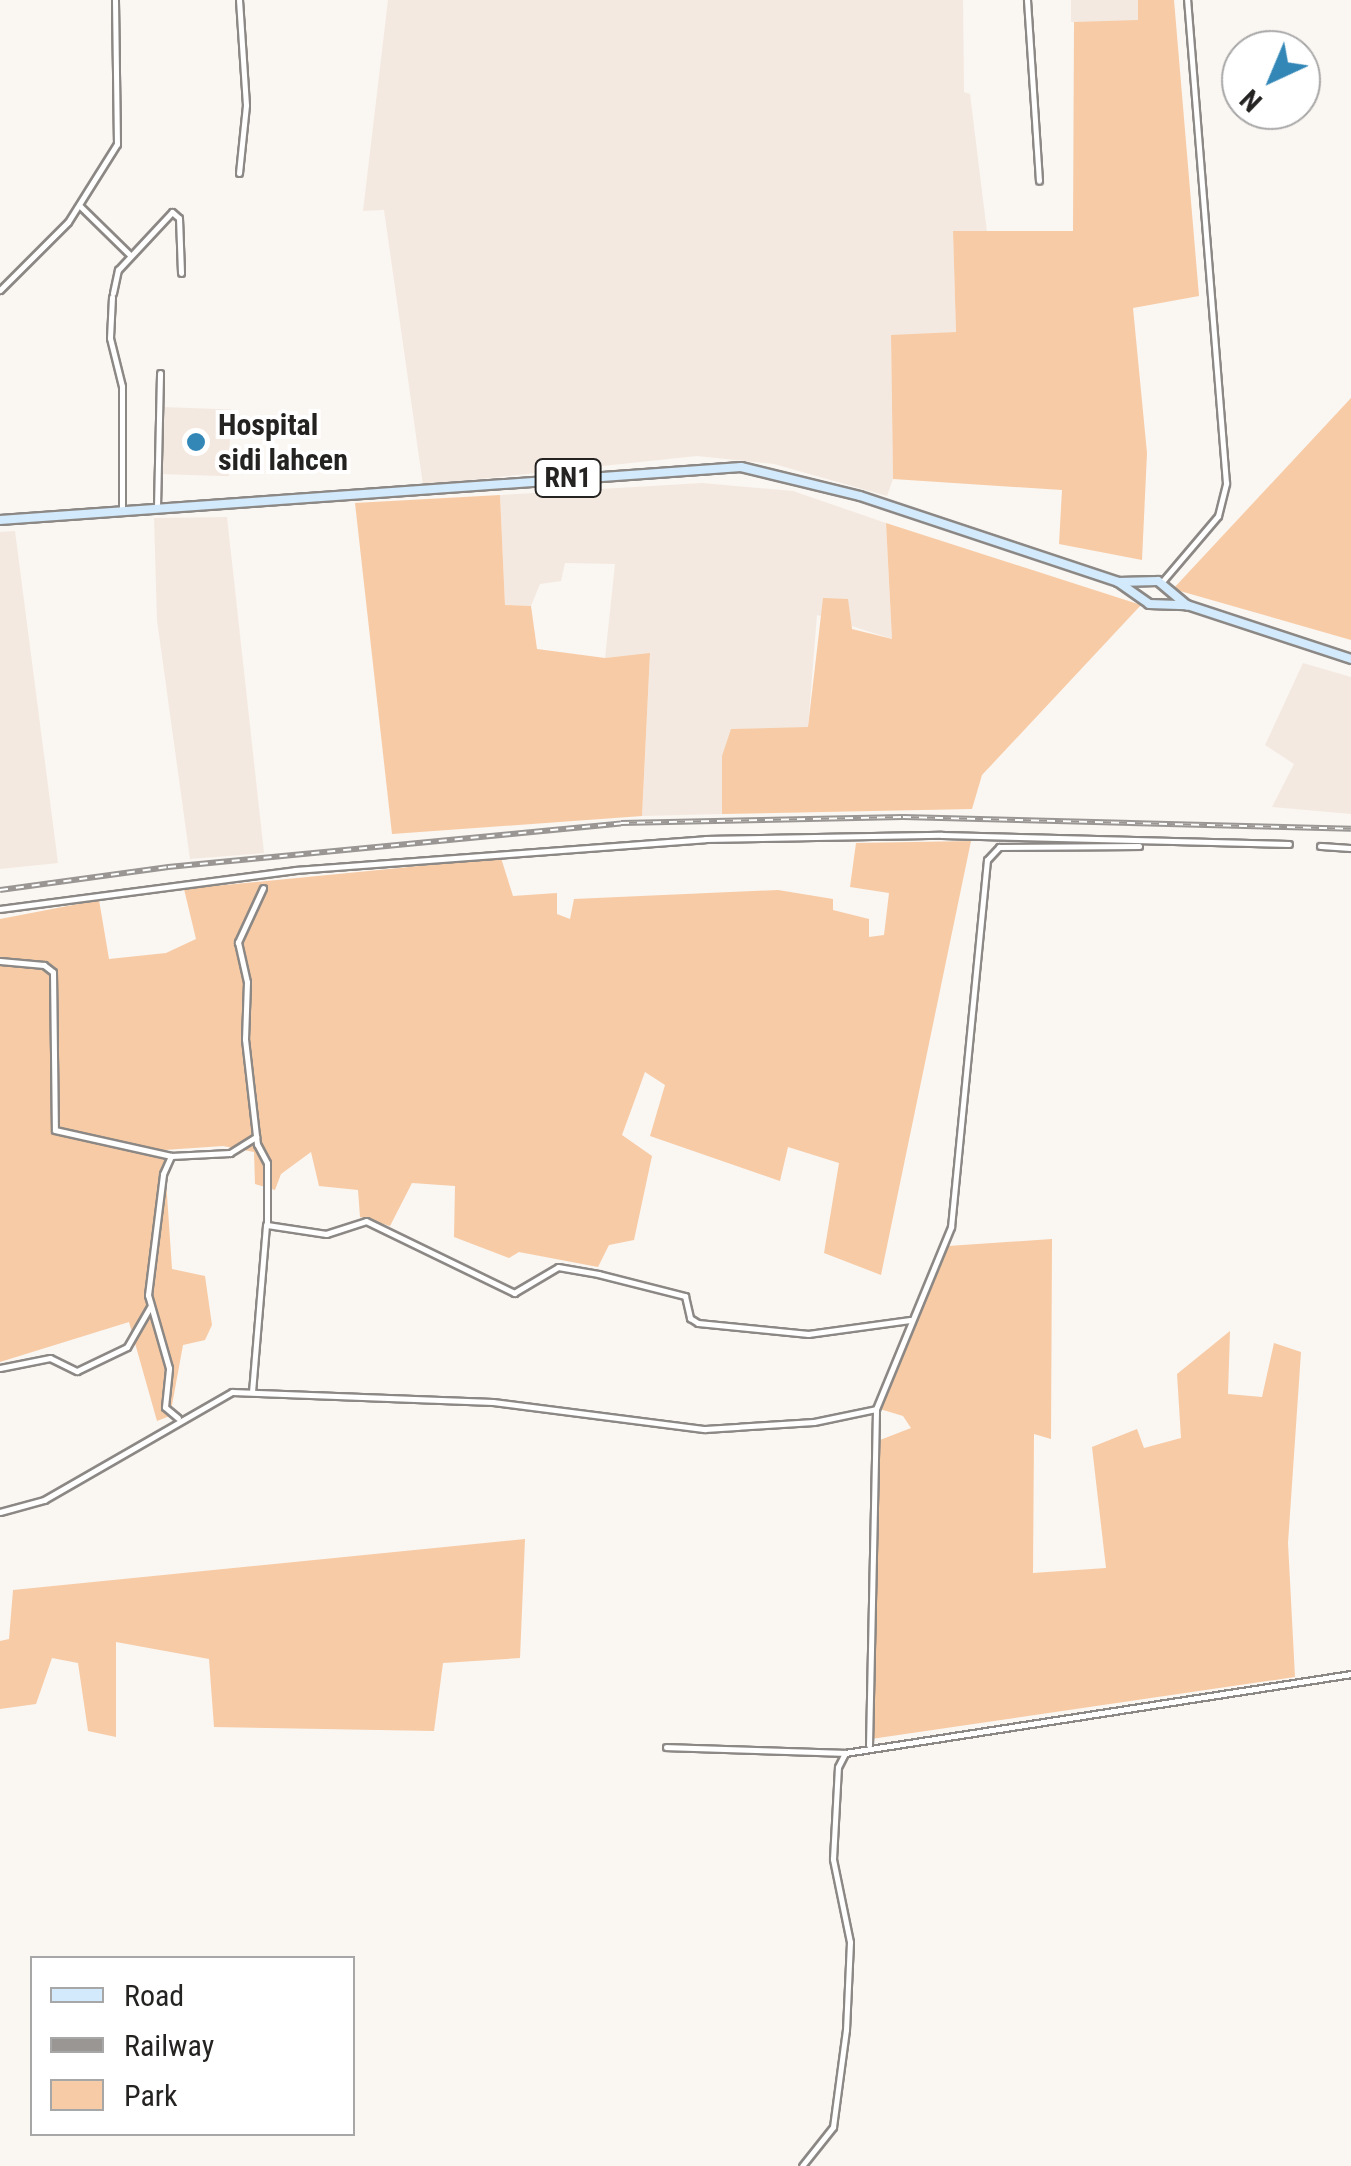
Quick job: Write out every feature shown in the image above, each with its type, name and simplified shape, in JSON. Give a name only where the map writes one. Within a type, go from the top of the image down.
[{"type":"main road","name":"RN1","points":[[0,520],[741,467],[860,496],[1118,582],[1142,597]]},
{"type":"main road","name":"RN1","points":[[1118,582],[1144,584]]},
{"type":"main road","points":[[1187,605],[1163,587],[1144,584],[1142,597],[1159,604],[1187,605],[1351,660]]},
{"type":"main road","points":[[1159,604],[1163,587]]},
{"type":"street","points":[[0,290],[24,272],[80,206],[120,136],[115,0]]},
{"type":"street","points":[[239,0],[246,105],[239,172]]},
{"type":"street","points":[[1026,0],[1039,180]]},
{"type":"street","points":[[1163,587],[1218,516],[1226,483],[1187,0]]},
{"type":"street","points":[[80,206],[130,254]]},
{"type":"street","points":[[122,510],[122,386],[110,338],[116,272],[176,212],[181,273]]},
{"type":"street","points":[[157,507],[160,373]]},
{"type":"street","points":[[0,908],[314,868],[705,839],[942,835],[1288,844]]},
{"type":"street","points":[[869,1745],[876,1410],[951,1227],[988,857],[998,847],[1139,846]]},
{"type":"street","points":[[1320,846],[1351,848]]},
{"type":"street","points":[[252,1392],[266,1225],[266,1163],[256,1136],[247,982],[238,940],[262,888]]},
{"type":"street","points":[[0,961],[44,964],[53,972],[55,1130],[170,1156],[235,1152],[256,1136]]},
{"type":"street","points":[[0,1368],[50,1358],[76,1371],[123,1350],[140,1328],[150,1304],[152,1224],[170,1156]]},
{"type":"street","points":[[266,1225],[326,1234],[366,1222],[514,1293],[558,1266],[598,1274],[685,1296],[690,1318],[698,1322],[808,1334],[910,1320]]},
{"type":"street","points":[[150,1304],[170,1368],[165,1408],[178,1418]]},
{"type":"street","points":[[140,1328],[156,1320]]},
{"type":"street","points":[[0,1512],[44,1500],[178,1418],[228,1393],[493,1402],[705,1429],[814,1422],[876,1410]]},
{"type":"street","points":[[666,1748],[845,1753],[869,1745],[1351,1674]]},
{"type":"street","points":[[802,2166],[833,2127],[846,2030],[850,1942],[832,1859],[838,1767],[845,1753]]},
{"type":"shaded area","points":[[388,0],[963,0],[964,92],[970,94],[987,232],[953,232],[956,332],[891,336],[893,479],[887,496],[774,464],[697,456],[423,485],[384,210],[363,211]]},
{"type":"shaded area","points":[[1071,0],[1138,0],[1138,22],[1071,22]]},
{"type":"shaded area","name":"Hospital sidi lahcen","points":[[162,407],[231,409],[229,476],[160,474]]},
{"type":"shaded area","points":[[702,483],[793,491],[886,523],[892,639],[817,615],[808,728],[722,756],[722,814],[642,816],[650,654],[605,658],[615,564],[565,563],[561,581],[540,584],[531,606],[505,605],[500,495]]},
{"type":"shaded area","points":[[227,517],[264,853],[190,859],[157,620],[154,518]]},
{"type":"shaded area","points":[[15,531],[58,863],[0,869],[0,532]]},
{"type":"shaded area","points":[[1303,663],[1351,677],[1351,814],[1272,807],[1294,764],[1265,745]]},
{"type":"green space","points":[[1138,0],[1174,0],[1199,296],[1133,308],[1147,453],[1142,560],[1059,544],[1062,490],[893,479],[891,335],[956,332],[953,231],[1073,231],[1074,22],[1138,20]]},
{"type":"green space","points":[[1351,398],[1351,640],[1173,589]]},
{"type":"green space","points":[[500,495],[505,605],[531,606],[537,649],[605,658],[650,653],[642,816],[392,834],[355,503]]},
{"type":"green space","points":[[886,523],[1141,605],[982,775],[972,809],[722,814],[722,756],[731,729],[808,727],[823,598],[848,599],[852,629],[892,639]]},
{"type":"green space","points":[[971,841],[881,1275],[824,1253],[839,1163],[788,1147],[780,1181],[650,1136],[665,1085],[645,1072],[622,1135],[652,1156],[634,1240],[609,1245],[598,1267],[519,1252],[509,1258],[454,1237],[455,1186],[412,1183],[390,1226],[360,1217],[358,1190],[319,1186],[311,1152],[281,1174],[275,1190],[255,1184],[254,1152],[223,1146],[164,1150],[172,1269],[205,1276],[212,1325],[205,1340],[183,1345],[170,1416],[157,1421],[129,1322],[0,1362],[0,919],[99,900],[109,959],[166,953],[196,939],[184,889],[501,858],[513,896],[557,893],[557,914],[570,919],[574,899],[778,890],[833,899],[833,910],[869,919],[869,937],[884,935],[889,893],[850,887],[856,843]]},
{"type":"green space","points":[[1052,1239],[1051,1439],[1034,1434],[1033,1573],[1106,1568],[1092,1447],[1137,1429],[1144,1448],[1181,1438],[1177,1374],[1230,1331],[1228,1394],[1262,1397],[1274,1343],[1301,1352],[1288,1543],[1295,1677],[871,1739],[880,1440],[911,1428],[903,1416],[880,1409],[899,1350],[948,1246]]},
{"type":"green space","points":[[525,1539],[520,1658],[443,1663],[434,1731],[214,1727],[209,1659],[116,1642],[116,1737],[88,1731],[78,1663],[52,1658],[36,1704],[0,1709],[0,1641],[9,1639],[13,1590]]},
{"type":"railway","points":[[0,890],[168,867],[621,823],[903,817],[1351,829]]},
{"type":"place","name":"Hospital sidi lahcen","points":[[196,442]]}]
